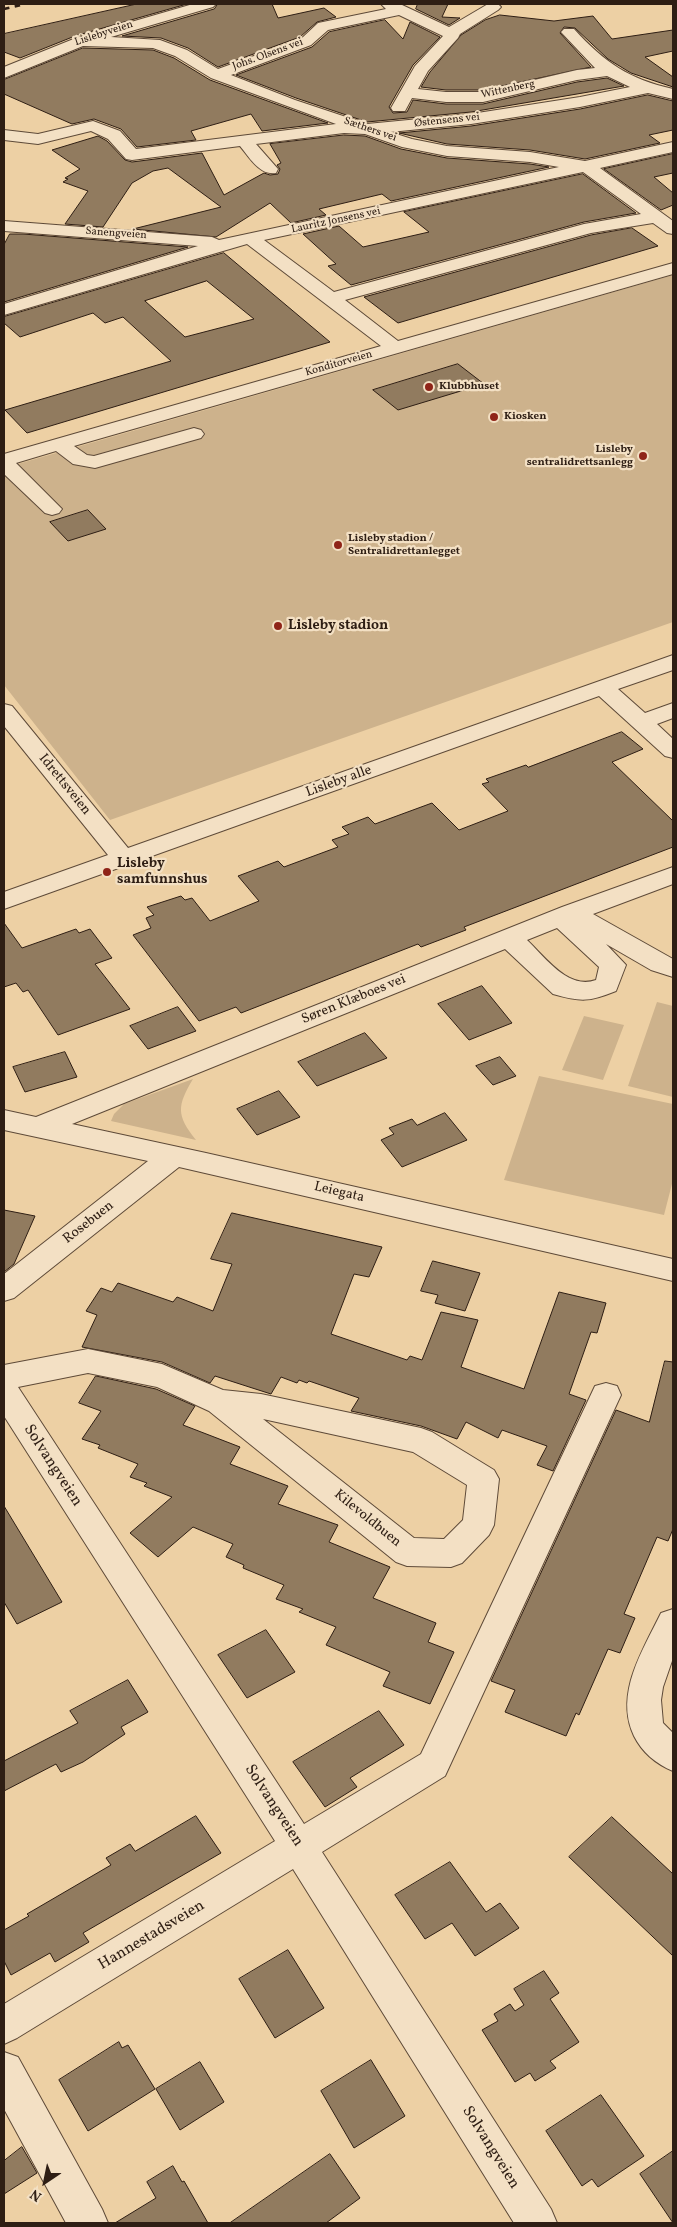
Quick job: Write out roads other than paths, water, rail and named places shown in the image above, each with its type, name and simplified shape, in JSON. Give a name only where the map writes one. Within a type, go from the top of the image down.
[{"type":"street","name":"Lislebyveien","points":[[4,73],[81,41],[208,4]]},
{"type":"street","points":[[391,126],[406,93],[422,69],[453,35],[394,7]]},
{"type":"street","name":"Johs. Olsens vei","points":[[217,75],[306,42],[322,26],[394,7]]},
{"type":"street","points":[[450,33],[493,7]]},
{"type":"street","points":[[569,32],[582,48],[608,71],[624,80],[663,90]]},
{"type":"street","name":"Sæthers vei","points":[[81,41],[155,43],[181,53],[217,75],[289,103],[366,130],[428,148],[530,157],[586,166],[673,229]]},
{"type":"street","name":"Wittenberg","points":[[406,93],[446,97],[483,97],[577,75],[608,71]]},
{"type":"street","name":"Østensens vei","points":[[4,136],[38,139],[93,126],[114,135],[132,155],[344,128],[366,130],[514,113],[663,90]]},
{"type":"street","points":[[245,142],[270,169]]},
{"type":"street","name":"Lauritz Jonsens vei","points":[[4,310],[228,243],[673,147]]},
{"type":"street","points":[[331,298],[590,228],[655,217]]},
{"type":"street","name":"Sanengveien","points":[[4,226],[228,243]]},
{"type":"street","points":[[251,239],[395,348]]},
{"type":"street","name":"Konditorveien","points":[[4,461],[673,268]]},
{"type":"street","points":[[60,444],[77,460],[86,463],[194,434]]},
{"type":"street","points":[[4,461],[52,509]]},
{"type":"street","name":"Lisleby alle","points":[[4,901],[673,662]]},
{"type":"street","points":[[602,687],[673,751]]},
{"type":"street","points":[[643,722],[673,710]]},
{"type":"street","name":"Idrettsveien","points":[[4,711],[124,859]]},
{"type":"street","name":"Søren Klæboes vei","points":[[36,1128],[566,915],[673,875]]},
{"type":"street","points":[[509,938],[562,988],[589,992],[608,985],[613,965],[566,915]]},
{"type":"street","points":[[566,915],[660,964],[673,968]]},
{"type":"street","name":"Leiegata","points":[[4,1120],[174,1156],[673,1270]]},
{"type":"street","name":"Rosebuen","points":[[4,1290],[174,1156]]},
{"type":"street","name":"Kilevoldbuen","points":[[4,1377],[88,1361],[162,1376],[220,1402],[407,1552],[451,1553],[478,1525],[483,1479],[421,1441],[261,1406],[220,1402]]},
{"type":"street","name":"Solvangveien","points":[[4,1391],[299,1847],[537,2223]]},
{"type":"street","points":[[299,1847],[433,1765],[606,1395]]},
{"type":"street","points":[[673,1623],[646,1685],[643,1700],[647,1726],[652,1735],[673,1756]]},
{"type":"street","name":"Hannestadsveien","points":[[4,2024],[299,1847]]},
{"type":"street","points":[[4,2071],[88,2223]]},
{"type":"railway","points":[[4,9],[25,4]]},
{"type":"place","name":"Klubbhuset","points":[[429,387]]},
{"type":"place","name":"Kiosken","points":[[494,417]]},
{"type":"place","name":"Lisleby sentralidrettsanlegg","points":[[643,456]]},
{"type":"place","name":"Lisleby stadion / Sentralidrettanlegget","points":[[338,545]]},
{"type":"place","name":"Lisleby stadion","points":[[278,626]]},
{"type":"place","name":"Lisleby samfunnshus","points":[[107,872]]}]
